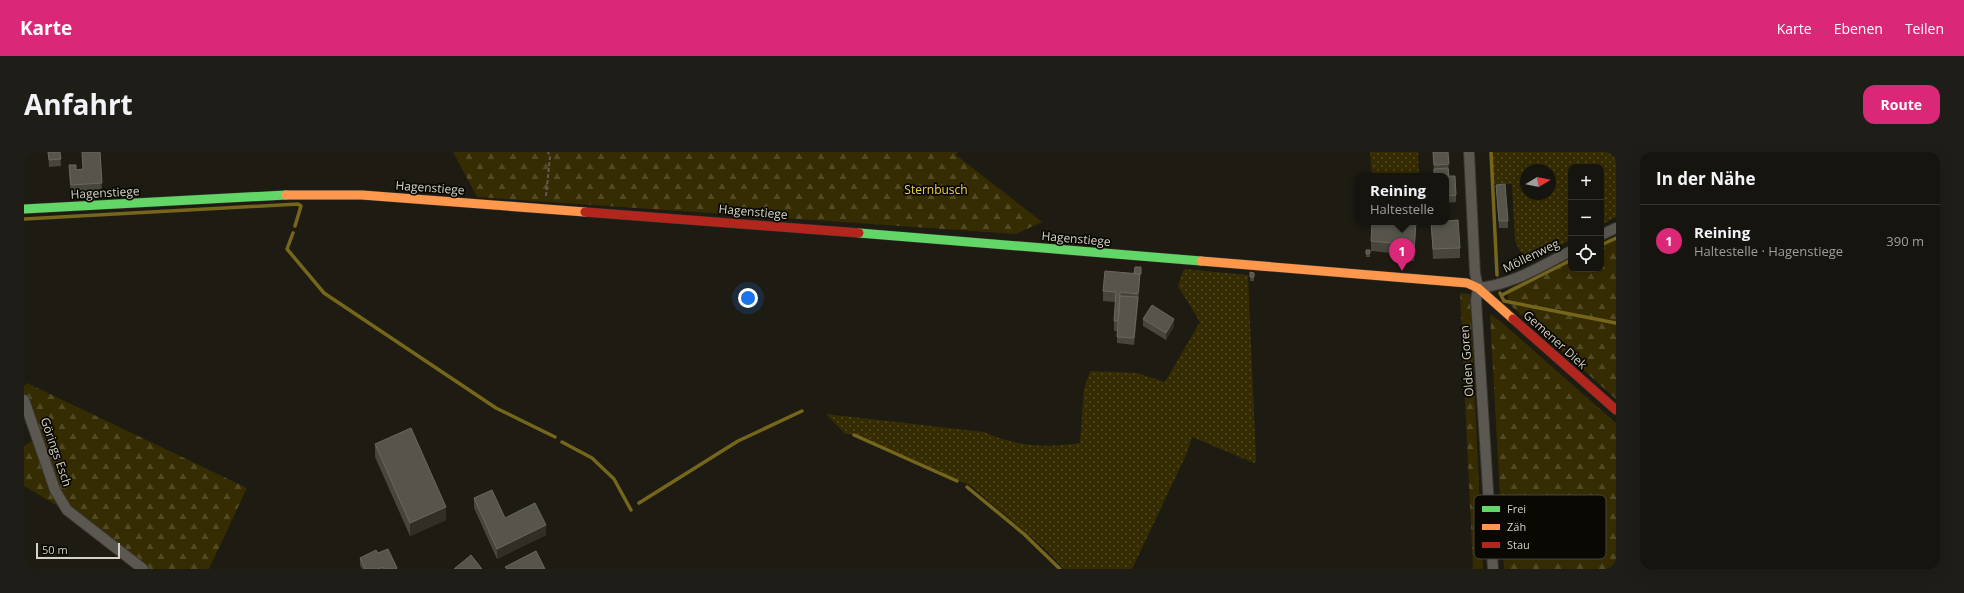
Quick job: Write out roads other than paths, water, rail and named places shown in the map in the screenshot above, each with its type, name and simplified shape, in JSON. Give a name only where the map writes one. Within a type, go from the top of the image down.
[{"type":"street","name":"Olden Goren","points":[[1469,152],[1475,273],[1478,288],[1476,300],[1488,495]]},
{"type":"street","name":"Hagenstiege","points":[[24,209],[294,195],[362,195],[544,208],[1467,283],[1478,288]]},
{"type":"street","points":[[1604,234],[1616,228]]},
{"type":"street","name":"Möllenweg","points":[[1478,288],[1499,285],[1568,252]]},
{"type":"street","name":"Gemener Diek","points":[[1478,288],[1616,410]]},
{"type":"street","name":"Görings Esch","points":[[24,400],[55,490],[67,510],[143,569]]},
{"type":"street","name":"Olden Goren","points":[[1491,559],[1492,569]]},
{"type":"waterway","points":[[1491,152],[1497,275]]},
{"type":"waterway","points":[[24,219],[298,204],[301,206],[295,226]]},
{"type":"waterway","points":[[293,233],[287,249],[324,293],[496,408],[555,437]]},
{"type":"waterway","points":[[1604,244],[1616,238]]},
{"type":"waterway","points":[[1502,295],[1568,262]]},
{"type":"waterway","points":[[1500,293],[1504,301],[1616,323]]},
{"type":"waterway","points":[[639,503],[738,441],[802,411]]},
{"type":"waterway","points":[[854,435],[957,481]]},
{"type":"waterway","points":[[562,442],[592,458],[614,479],[631,510]]},
{"type":"waterway","points":[[967,487],[1024,534],[1060,569]]},
{"type":"place","name":"Reining","points":[[1402,271]]},
{"type":"park label","name":"Sternbusch","points":[[936,190]]}]
